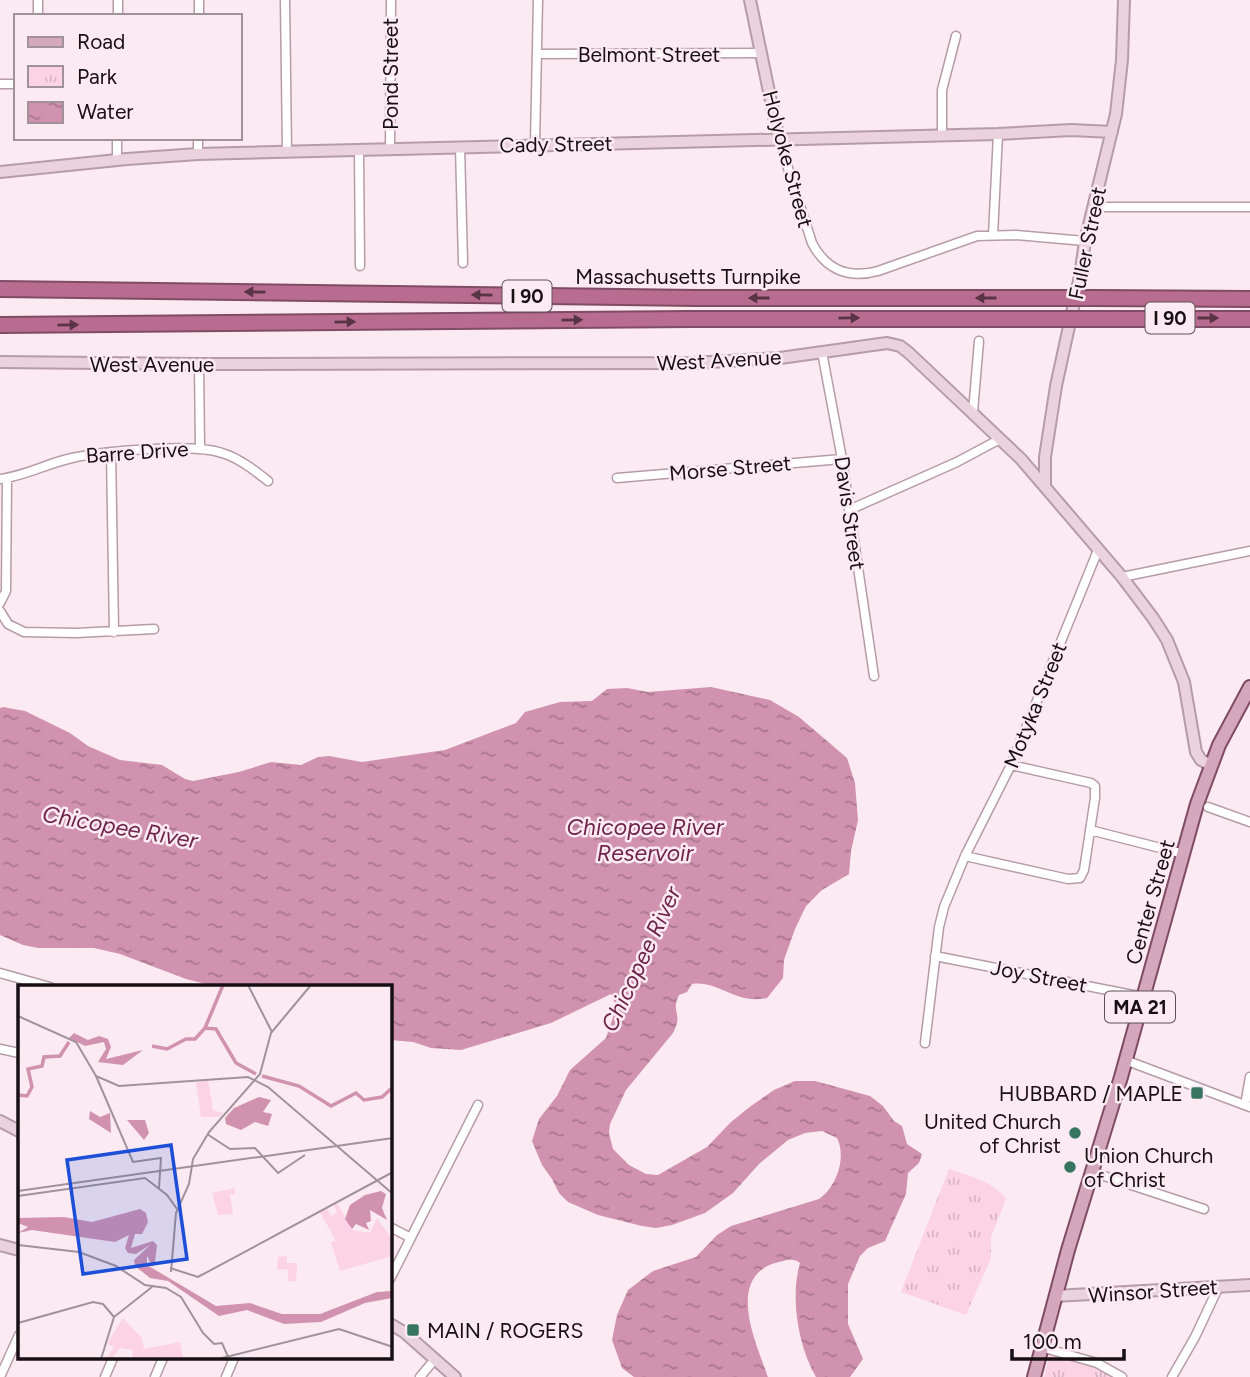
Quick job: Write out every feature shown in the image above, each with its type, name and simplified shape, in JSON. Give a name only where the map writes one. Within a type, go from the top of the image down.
[{"type":"highway","name":"Massachusetts Turnpike","points":[[0,289],[697,298],[1250,299]]},
{"type":"highway","name":"Massachusetts Turnpike","points":[[0,325],[678,319],[1250,319]]},
{"type":"main road","name":"Holyoke Street","points":[[750,0],[779,140]]},
{"type":"main road","name":"Fuller Street","points":[[1045,486],[1049,427],[1085,241],[1095,207],[1120,87],[1124,0]]},
{"type":"main road","name":"Cady Street","points":[[0,172],[198,154],[1071,130],[1112,132]]},
{"type":"main road","name":"West Avenue","points":[[0,362],[693,363],[752,360],[887,343],[900,346],[1000,439],[1045,486],[1122,577],[1167,640],[1184,681],[1196,752],[1201,760],[1211,765]]},
{"type":"main road","name":"Center Street","points":[[1034,1377],[1197,804],[1235,712],[1250,687]]},
{"type":"main road","points":[[0,1121],[18,1130]]},
{"type":"main road","points":[[0,1245],[18,1250]]},
{"type":"main road","name":"Winsor Street","points":[[1055,1296],[1250,1284]]},
{"type":"main road","points":[[392,1325],[404,1332],[455,1377]]},
{"type":"street","points":[[285,0],[287,152]]},
{"type":"street","name":"Pond Street","points":[[390,149],[391,0]]},
{"type":"street","points":[[535,144],[538,0]]},
{"type":"street","points":[[942,134],[942,90],[956,36]]},
{"type":"street","name":"Belmont Street","points":[[538,54],[761,53]]},
{"type":"street","points":[[998,134],[993,234],[1085,241]]},
{"type":"street","points":[[117,140],[117,160]]},
{"type":"street","points":[[198,140],[198,154]]},
{"type":"street","name":"Holyoke Street","points":[[779,140],[817,253],[848,275],[875,272],[977,236],[993,234]]},
{"type":"street","points":[[460,147],[463,263]]},
{"type":"street","points":[[359,150],[360,266]]},
{"type":"street","points":[[1095,207],[1250,208]]},
{"type":"street","points":[[973,412],[979,341]]},
{"type":"street","name":"Davis Street","points":[[822,352],[842,458],[874,676]]},
{"type":"street","points":[[199,364],[200,448]]},
{"type":"street","points":[[849,510],[1000,439]]},
{"type":"street","name":"Barre Drive","points":[[4,478],[72,458],[111,452],[200,448],[222,453],[248,465],[268,481]]},
{"type":"street","points":[[111,452],[114,632]]},
{"type":"street","name":"Morse Street","points":[[617,478],[842,458]]},
{"type":"street","points":[[0,603],[6,592],[4,478]]},
{"type":"street","name":"Motyka Street","points":[[925,1043],[935,956],[944,907],[965,856],[1011,765],[1098,550]]},
{"type":"street","points":[[1122,577],[1250,551]]},
{"type":"street","points":[[0,611],[8,624],[24,632],[153,629]]},
{"type":"street","points":[[965,856],[1069,879],[1080,878],[1084,870],[1095,786],[1011,765]]},
{"type":"street","points":[[1208,807],[1250,822]]},
{"type":"street","points":[[1090,830],[1184,854]]},
{"type":"street","name":"Joy Street","points":[[935,956],[1143,997]]},
{"type":"street","points":[[0,973],[43,985]]},
{"type":"street","points":[[0,1049],[18,1053]]},
{"type":"street","points":[[1125,1060],[1247,1106],[1250,1077]]},
{"type":"street","points":[[392,1275],[478,1105]]},
{"type":"street","points":[[1092,1172],[1204,1209]]},
{"type":"street","points":[[392,1228],[411,1238]]},
{"type":"street","points":[[1172,1377],[1219,1286]]},
{"type":"street","points":[[0,1377],[4,1355],[18,1336]]},
{"type":"street","points":[[1041,1347],[1097,1363],[1122,1377]]},
{"type":"street","points":[[420,1377],[435,1359]]},
{"type":"street","points":[[105,1377],[112,1360]]},
{"type":"street","points":[[155,1377],[162,1360]]},
{"type":"street","points":[[226,1377],[233,1360]]},
{"type":"green space","points":[[949,1169],[988,1183],[1006,1199],[991,1237],[991,1258],[966,1315],[901,1292]]},
{"type":"green space","points":[[1051,1349],[1106,1368],[1121,1377],[1044,1377]]},
{"type":"water","name":"Chicopee River Reservoir","points":[[711,687],[770,700],[799,717],[847,758],[855,783],[858,820],[849,874],[822,890],[806,906],[784,960],[783,978],[767,998],[736,996],[702,984],[692,984],[687,992],[679,995],[673,1033],[626,1090],[610,1124],[609,1133],[613,1149],[629,1165],[646,1174],[658,1175],[707,1147],[751,1106],[774,1090],[795,1081],[815,1081],[870,1096],[883,1106],[894,1121],[902,1126],[907,1144],[922,1154],[919,1163],[908,1173],[906,1194],[885,1241],[868,1248],[860,1256],[848,1284],[848,1324],[863,1359],[850,1377],[816,1377],[800,1336],[796,1291],[800,1263],[791,1260],[775,1263],[760,1271],[751,1283],[748,1298],[752,1331],[768,1377],[634,1377],[622,1368],[612,1340],[617,1315],[628,1290],[653,1271],[696,1257],[717,1235],[731,1226],[819,1199],[835,1180],[841,1154],[837,1138],[822,1131],[805,1133],[788,1140],[759,1164],[733,1193],[705,1213],[656,1228],[598,1215],[568,1202],[559,1193],[542,1165],[532,1141],[539,1119],[557,1096],[570,1070],[606,1038],[614,1014],[615,1003],[611,994],[551,1023],[461,1050],[431,1048],[413,1042],[392,1040],[392,985],[210,985],[186,979],[120,954],[94,948],[38,948],[0,935],[0,708],[25,711],[70,733],[88,746],[120,760],[162,765],[193,781],[239,772],[271,762],[301,765],[318,757],[329,756],[362,762],[445,750],[516,723],[525,712],[560,702],[592,701],[607,689],[627,688],[648,692]]},
{"type":"place","name":"HUBBARD / MAPLE","points":[[1197,1093]]},
{"type":"place","name":"United Church of Christ","points":[[1075,1133]]},
{"type":"place","name":"Union Church of Christ","points":[[1070,1167]]},
{"type":"place","name":"MAIN / ROGERS","points":[[413,1330]]},
{"type":"water label","name":"Chicopee River","points":[[120,827]]},
{"type":"water label","name":"Chicopee River","points":[[641,959]]}]
